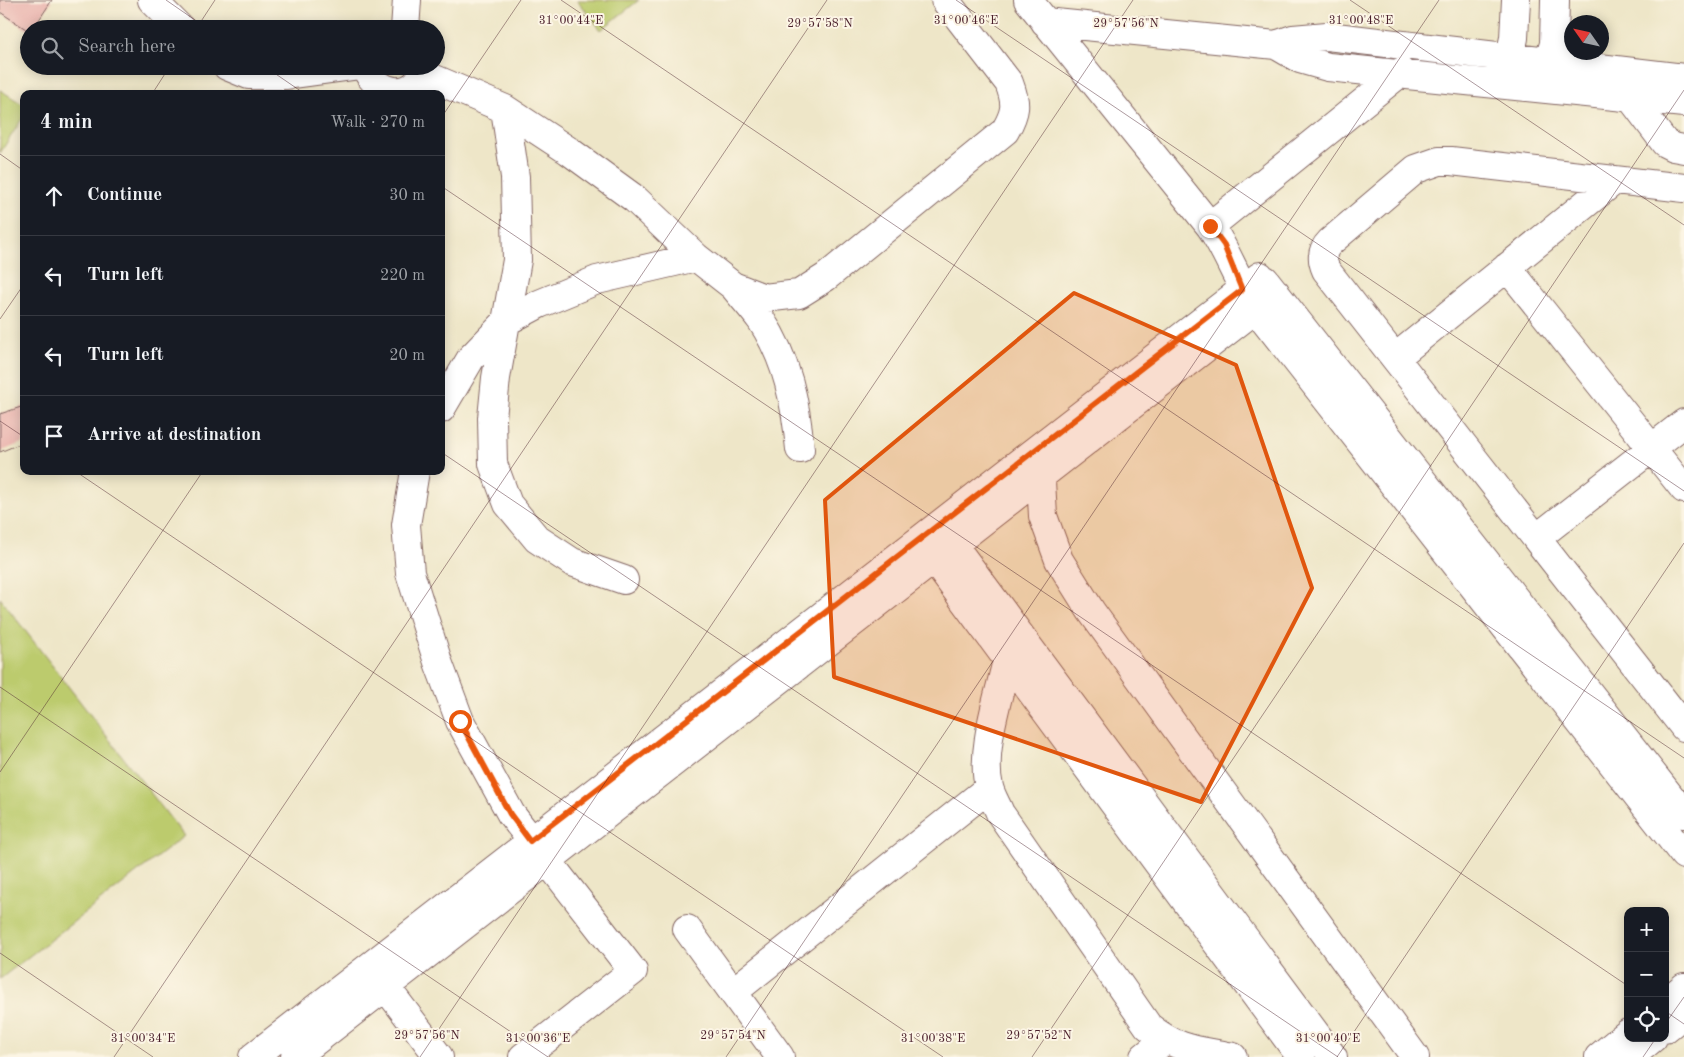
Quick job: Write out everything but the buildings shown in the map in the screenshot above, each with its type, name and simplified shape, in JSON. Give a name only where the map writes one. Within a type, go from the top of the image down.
[{"type":"street","points":[[152,0],[172,20]]},
{"type":"street","points":[[406,20],[407,0]]},
{"type":"street","points":[[733,286],[764,298],[799,294],[826,277],[1005,131],[1013,116],[1015,99],[1009,83],[945,0]]},
{"type":"street","points":[[1028,0],[1217,236],[1684,855]]},
{"type":"street","points":[[1503,84],[1511,58],[1516,18],[1516,0]]},
{"type":"street","points":[[1545,75],[1556,25],[1555,0]]},
{"type":"street","points":[[1045,22],[1276,45],[1293,39],[1327,36],[1511,58],[1545,75],[1632,98],[1684,104]]},
{"type":"street","points":[[1276,45],[1288,53],[1314,64],[1503,84],[1545,75],[1684,78]]},
{"type":"street","points":[[1217,236],[1401,72]]},
{"type":"street","points":[[249,75],[293,75]]},
{"type":"street","points":[[368,75],[378,86],[388,90]]},
{"type":"street","points":[[403,90],[415,84],[421,75]]},
{"type":"street","points":[[434,75],[505,110],[569,151],[634,200],[696,257],[733,286],[761,321],[782,361],[796,404],[800,449]]},
{"type":"street","points":[[1632,98],[1664,142],[1672,147],[1684,149]]},
{"type":"street","points":[[505,110],[515,177],[517,260],[508,321],[496,378],[492,418],[493,464],[508,504],[537,539],[572,562],[624,580]]},
{"type":"street","points":[[1684,188],[1439,161],[1416,169],[1330,242],[1324,248],[1322,255],[1326,270],[1538,537],[1684,727]]},
{"type":"street","points":[[1395,358],[1615,180]]},
{"type":"street","points":[[445,402],[471,358],[508,321],[539,304],[597,280],[696,257]]},
{"type":"street","points":[[1507,267],[1684,489]]},
{"type":"street","points":[[253,1057],[378,976],[936,542],[1039,447],[1258,292]]},
{"type":"street","points":[[936,542],[1041,476],[1258,292]]},
{"type":"street","points":[[1258,292],[1684,814]]},
{"type":"street","points":[[1538,537],[1684,423]]},
{"type":"street","points":[[1039,447],[1043,516],[1060,560],[1091,612],[1414,1057]]},
{"type":"street","points":[[414,475],[406,525],[410,573],[460,721],[510,814],[633,971],[523,1057]]},
{"type":"street","points":[[936,542],[1019,634],[1333,1057]]},
{"type":"street","points":[[936,542],[1007,660],[1301,1057]]},
{"type":"street","points":[[1019,634],[1007,660],[990,739],[987,763],[989,788],[1000,813],[1148,1026],[1165,1040],[1185,1048],[1234,1057]]},
{"type":"street","points":[[733,992],[989,788]]},
{"type":"street","points":[[687,929],[780,1057]]},
{"type":"street","points":[[295,1057],[378,976]]},
{"type":"street","points":[[378,976],[439,1057]]},
{"type":"street","points":[[1669,999],[1684,987]]},
{"type":"street","points":[[1669,1026],[1684,1014]]},
{"type":"street","points":[[1599,1057],[1624,1036]]},
{"type":"street","points":[[1144,1057],[1165,1040]]},
{"type":"street","points":[[1630,1057],[1649,1042]]},
{"type":"highlighted area","points":[[1074,293],[1236,365],[1312,588],[1201,802],[834,677],[825,500]]},
{"type":"green space","points":[[577,0],[639,0],[601,30]]},
{"type":"green space","points":[[0,90],[20,102],[20,122],[0,153]]},
{"type":"green space","points":[[0,598],[184,836],[0,979]]},
{"type":"route","points":[[460,721],[510,814],[530,841],[1242,290],[1232,270],[1224,245],[1210,226]]}]
